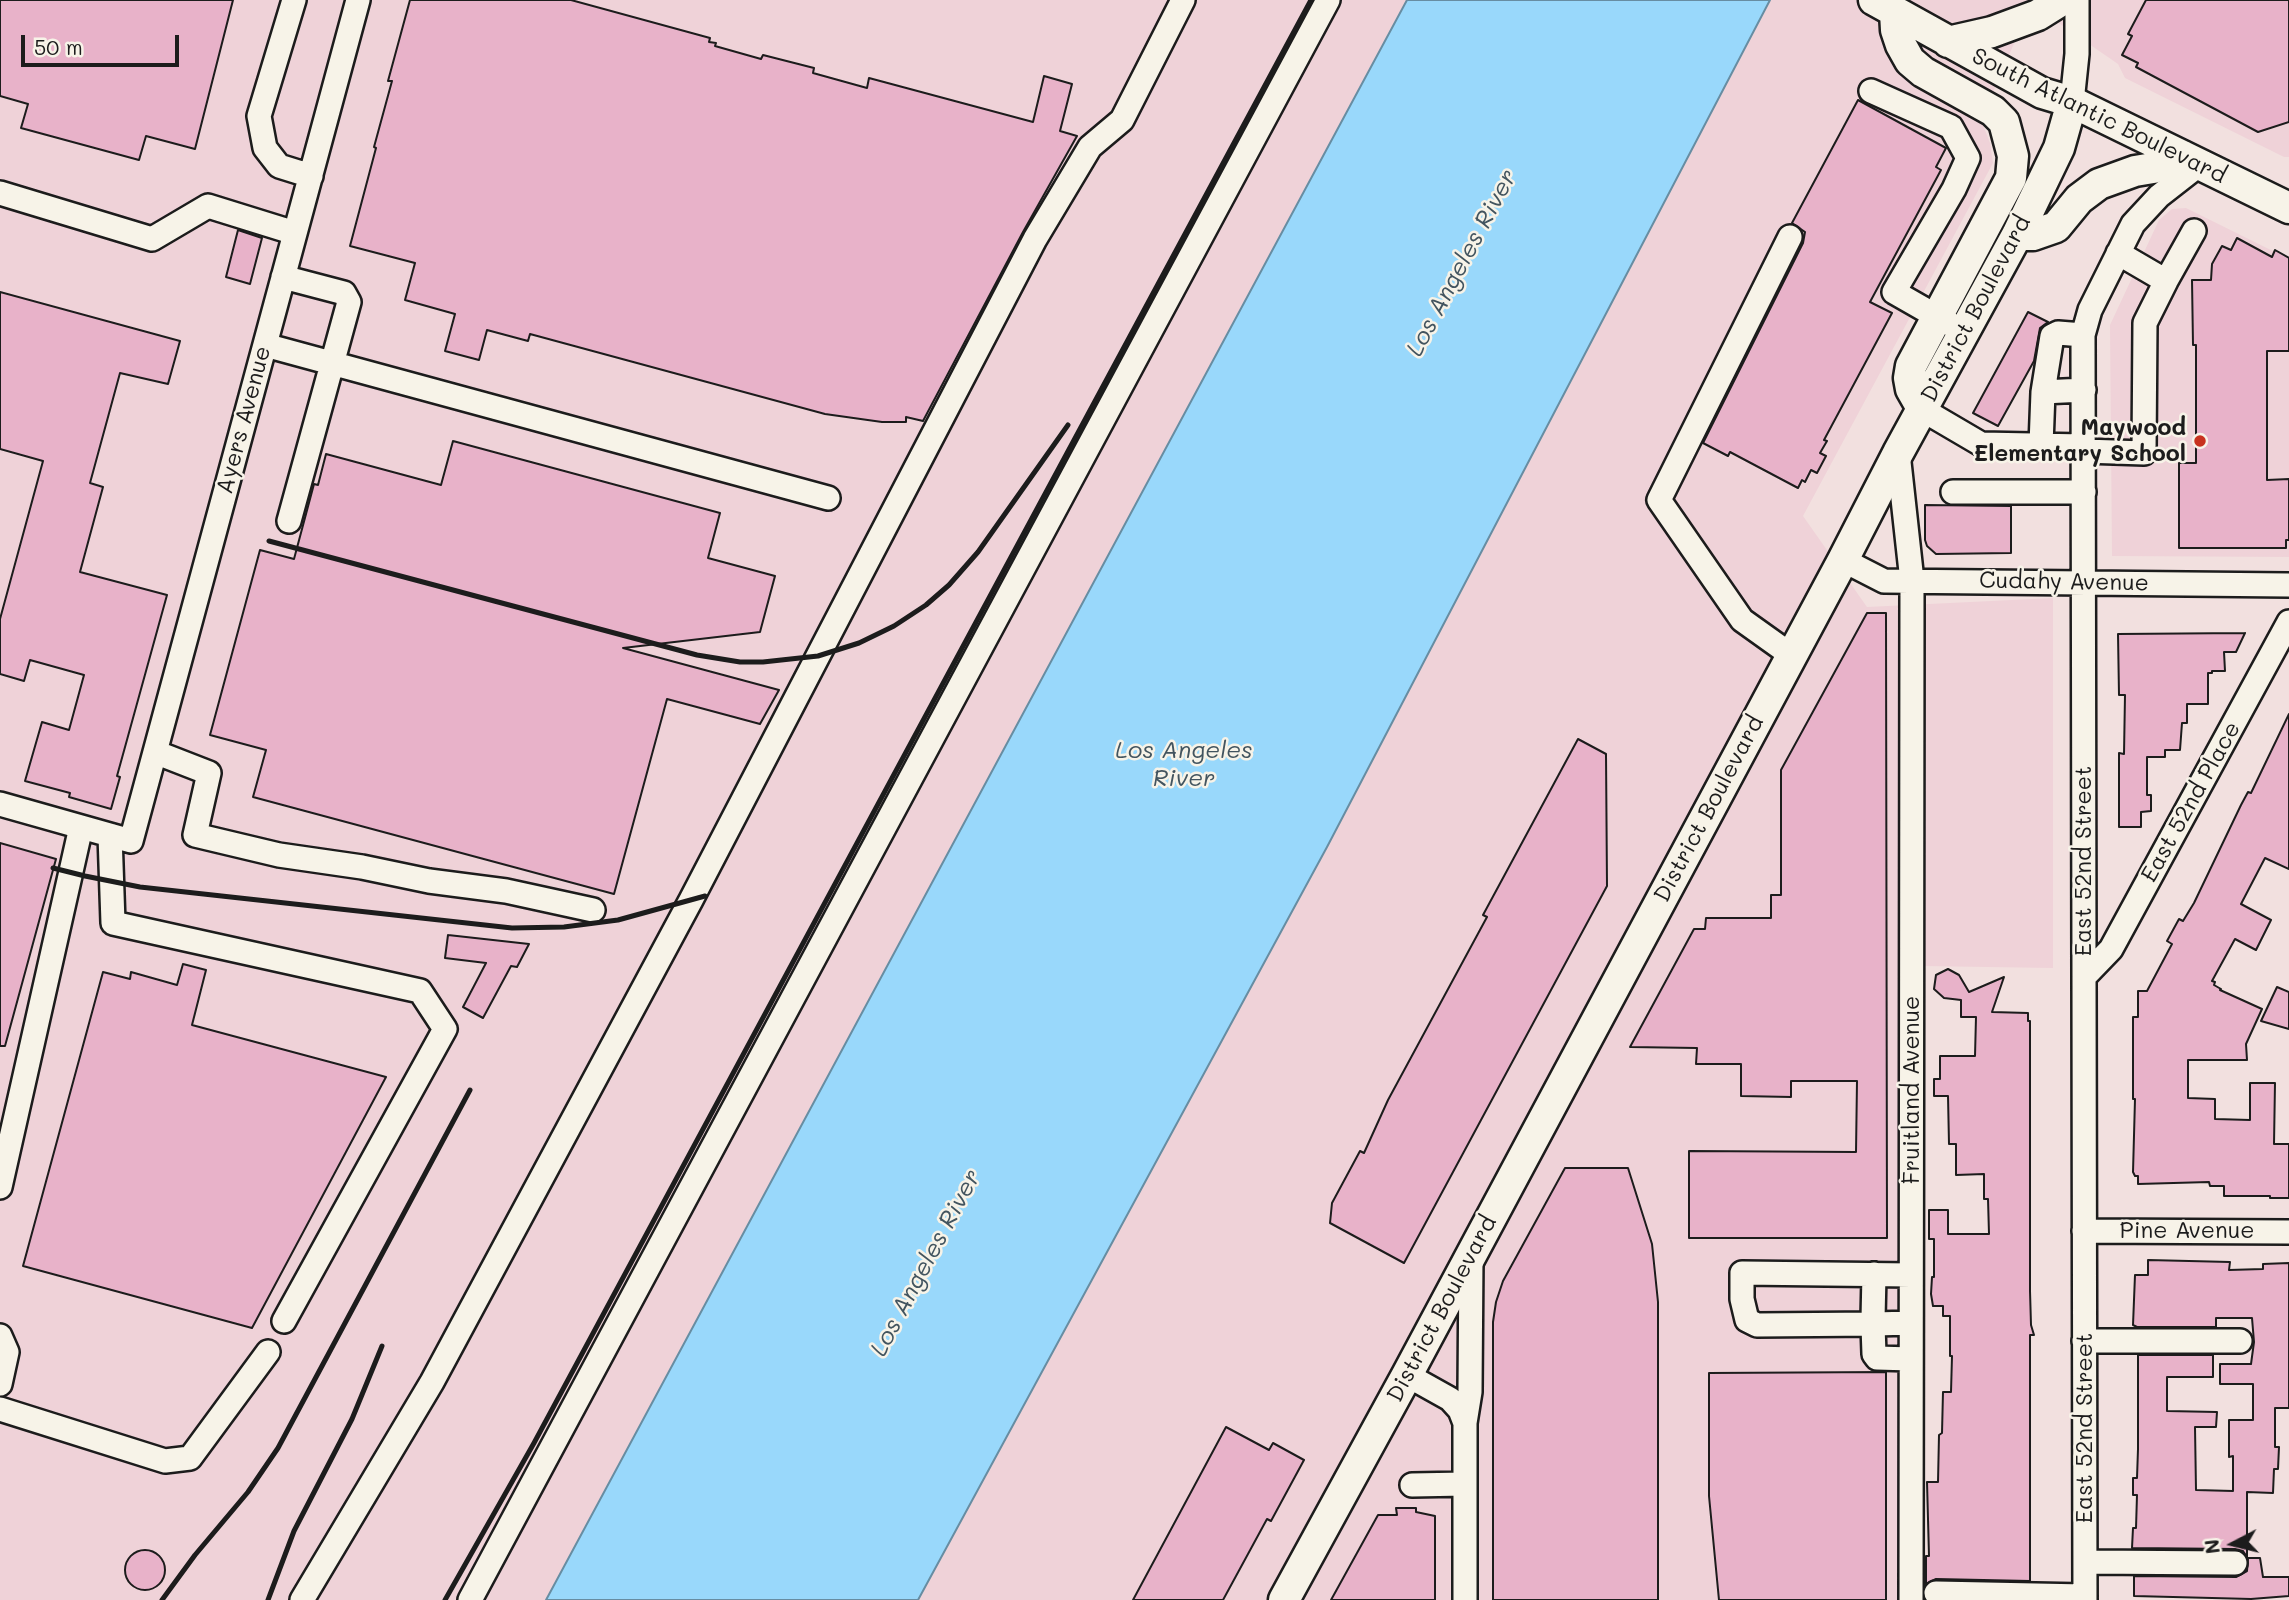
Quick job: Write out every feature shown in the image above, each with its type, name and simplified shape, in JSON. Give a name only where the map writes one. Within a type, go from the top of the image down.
[{"type":"main road","points":[[1948,42],[1992,32],[2038,15],[2062,0]]},
{"type":"main road","points":[[1885,6],[1910,61],[1923,72],[1993,111],[2004,122],[2013,156],[2011,178],[1911,366],[1911,389],[1923,410]]},
{"type":"main road","name":"South Atlantic Boulevard","points":[[1885,6],[2042,93],[2072,102],[2289,208]]},
{"type":"main road","name":"District Boulevard","points":[[1284,1600],[2017,235],[2059,148],[2072,102]]},
{"type":"main road","points":[[2017,235],[2033,235],[2056,227],[2079,199],[2099,184],[2135,171],[2191,160]]},
{"type":"street","points":[[295,0],[259,116],[265,148],[279,166],[311,176]]},
{"type":"street","name":"Ayers Avenue","points":[[284,1321],[445,1029],[420,992],[113,923],[121,838],[155,752],[358,0]]},
{"type":"street","points":[[302,1600],[432,1382],[697,888],[1035,239],[1090,147],[1122,120],[1183,0]]},
{"type":"street","points":[[470,1600],[1328,0]]},
{"type":"street","name":"District Boulevard","points":[[2072,102],[2077,54],[2077,0]]},
{"type":"street","points":[[1871,91],[1951,127],[1968,158],[1954,190],[1894,292],[1965,333]]},
{"type":"street","name":"East 52nd Street","points":[[2085,1598],[2083,335],[2090,310],[2133,224],[2191,160]]},
{"type":"street","points":[[0,193],[152,239],[208,206],[295,233]]},
{"type":"street","points":[[1923,410],[1981,444],[2041,445],[2144,453],[2145,323],[2194,231]]},
{"type":"street","points":[[1790,237],[1659,500],[1742,620],[1791,655]]},
{"type":"street","points":[[2118,253],[2166,281]]},
{"type":"street","points":[[283,277],[344,293],[349,302],[289,521]]},
{"type":"street","points":[[2041,445],[2043,393],[2052,336],[2058,333],[2083,335]]},
{"type":"street","points":[[265,345],[828,498]]},
{"type":"street","points":[[2043,393],[2084,390]]},
{"type":"street","name":"Fruitland Avenue","points":[[1898,453],[1912,581],[1911,1600]]},
{"type":"street","points":[[1953,492],[2084,492]]},
{"type":"street","name":"Cudahy Avenue","points":[[1843,561],[1884,581],[2289,585]]},
{"type":"street","name":"East 52nd Place","points":[[2084,977],[2111,949],[2289,622]]},
{"type":"street","points":[[155,752],[209,773],[195,835],[279,855],[362,867],[429,881],[506,891],[593,910]]},
{"type":"street","points":[[0,804],[121,838]]},
{"type":"street","points":[[0,1187],[81,827]]},
{"type":"street","name":"Pine Avenue","points":[[2084,1231],[2289,1232]]},
{"type":"street","points":[[1465,1600],[1465,1423],[1470,1392],[1471,1256]]},
{"type":"street","points":[[1911,1275],[1742,1273],[1742,1299],[1747,1320],[1757,1325],[1911,1322]]},
{"type":"street","points":[[1874,1275],[1874,1354],[1877,1358],[1911,1359]]},
{"type":"street","points":[[0,1336],[7,1352],[0,1384]]},
{"type":"street","points":[[2084,1341],[2239,1341]]},
{"type":"street","points":[[0,1409],[166,1461],[190,1458],[268,1352]]},
{"type":"street","points":[[1407,1375],[1450,1399],[1460,1410],[1465,1423]]},
{"type":"street","points":[[1412,1485],[1465,1484]]},
{"type":"street","points":[[2085,1562],[2235,1563]]},
{"type":"street","points":[[1936,1593],[2085,1598]]},
{"type":"shaded area","points":[[0,0],[2289,0],[2289,157],[2284,157],[2125,78],[2118,64],[2031,4],[1981,120],[1990,143],[1993,163],[1803,516],[1867,607],[2053,598],[2053,968],[1922,966],[1914,1600],[0,1600]]},
{"type":"shaded area","name":"Maywood Elementary School","points":[[2186,208],[2289,259],[2289,557],[2112,556],[2110,325],[2159,220],[2172,209]]},
{"type":"water","name":"Los Angeles River","points":[[1407,0],[1770,0],[1327,847],[918,1600],[546,1600]]},
{"type":"building","points":[[0,0],[233,0],[195,149],[146,136],[139,160],[21,128],[28,104],[0,96]]},
{"type":"building","points":[[410,0],[571,0],[710,38],[709,42],[716,43],[715,46],[761,59],[763,55],[814,68],[813,73],[867,88],[869,78],[1033,122],[1044,76],[1072,84],[1060,131],[1077,136],[923,421],[906,417],[906,422],[882,422],[825,414],[530,334],[528,341],[487,330],[479,360],[445,351],[455,314],[405,300],[415,263],[350,246],[392,81],[388,81]]},
{"type":"building","points":[[2146,0],[2289,0],[2289,122],[2258,132],[2136,67],[2138,63],[2122,55],[2132,36],[2128,34]]},
{"type":"building","points":[[1858,100],[1946,148],[1936,167],[1941,170],[1870,302],[1892,313],[1824,440],[1827,441],[1820,453],[1826,456],[1817,473],[1811,470],[1805,482],[1802,480],[1798,488],[1730,452],[1728,456],[1703,443],[1803,243],[1805,232],[1792,223]]},
{"type":"building","points":[[238,230],[262,238],[250,284],[226,277]]},
{"type":"building","points":[[2237,238],[2272,257],[2275,250],[2289,258],[2289,351],[2267,351],[2267,480],[2289,479],[2289,540],[2286,540],[2286,548],[2179,548],[2179,463],[2196,463],[2196,345],[2193,345],[2192,280],[2211,280],[2212,264],[2222,246],[2231,250]]},
{"type":"building","points":[[0,292],[180,341],[168,384],[120,373],[90,483],[103,487],[80,572],[167,595],[117,776],[120,777],[111,809],[69,797],[70,793],[25,781],[42,722],[69,730],[84,675],[30,660],[24,681],[0,674],[0,619],[43,461],[0,449]]},
{"type":"building","points":[[2028,312],[2048,322],[2040,328],[2034,361],[1998,426],[1973,413]]},
{"type":"building","points":[[453,441],[720,513],[708,558],[775,576],[760,632],[623,648],[779,690],[760,724],[667,699],[614,894],[253,797],[266,750],[210,735],[260,550],[294,559],[314,484],[318,485],[326,454],[441,485]]},
{"type":"building","points":[[1925,505],[2011,506],[2011,553],[1936,554],[1927,546],[1925,540]]},
{"type":"building","points":[[1867,613],[1886,613],[1887,1238],[1689,1238],[1689,1151],[1856,1152],[1857,1081],[1791,1081],[1791,1097],[1741,1096],[1741,1064],[1696,1064],[1697,1048],[1630,1047],[1694,929],[1705,929],[1706,918],[1771,918],[1771,895],[1781,895],[1781,770]]},
{"type":"building","points":[[2245,633],[2236,652],[2224,652],[2225,671],[2208,673],[2208,704],[2187,704],[2187,723],[2182,723],[2180,750],[2165,750],[2165,757],[2147,757],[2147,795],[2151,795],[2151,811],[2141,812],[2141,827],[2119,827],[2119,753],[2124,754],[2125,695],[2119,695],[2118,634]]},
{"type":"building","points":[[2289,714],[2289,869],[2265,858],[2241,904],[2271,920],[2256,950],[2235,939],[2212,981],[2220,990],[2262,1009],[2246,1044],[2247,1060],[2188,1060],[2188,1098],[2215,1099],[2215,1119],[2250,1120],[2250,1083],[2275,1083],[2274,1144],[2289,1144],[2289,1198],[2224,1196],[2224,1186],[2210,1186],[2209,1182],[2138,1184],[2138,1176],[2133,1172],[2133,1017],[2138,1017],[2138,991],[2147,991],[2172,944],[2167,941],[2179,919],[2183,921],[2194,903]]},
{"type":"building","points":[[1578,739],[1606,754],[1607,886],[1404,1263],[1330,1223],[1332,1203],[1360,1151],[1364,1153],[1388,1100],[1487,917],[1483,915]]},
{"type":"building","points":[[0,843],[56,859],[5,1046],[0,1046]]},
{"type":"building","points":[[448,935],[529,944],[517,967],[511,966],[483,1018],[463,1007],[486,963],[445,958]]},
{"type":"building","points":[[183,964],[206,970],[192,1025],[386,1077],[252,1328],[23,1266],[103,972],[130,979],[131,972],[177,985]]},
{"type":"building","points":[[1948,969],[1959,975],[1969,992],[2004,977],[1992,1012],[2028,1013],[2030,1021],[2030,1291],[2034,1335],[2030,1335],[2030,1581],[1936,1579],[1926,1584],[1926,1556],[1929,1556],[1927,1482],[1938,1482],[1943,1392],[1951,1392],[1952,1356],[1950,1316],[1943,1316],[1943,1306],[1933,1306],[1931,1294],[1934,1239],[1929,1239],[1929,1210],[1948,1210],[1948,1234],[1989,1234],[1984,1174],[1956,1175],[1956,1144],[1949,1144],[1948,1096],[1934,1096],[1934,1079],[1940,1079],[1940,1056],[1975,1056],[1976,1017],[1961,1017],[1961,1000],[1944,998],[1934,989],[1936,975]]},
{"type":"building","points":[[2277,987],[2289,992],[2289,1029],[2261,1021]]},
{"type":"building","points":[[1565,1168],[1628,1168],[1652,1244],[1658,1302],[1658,1600],[1493,1600],[1493,1322],[1496,1302],[1503,1281]]},
{"type":"building","points":[[2148,1260],[2230,1262],[2229,1270],[2263,1269],[2263,1264],[2289,1263],[2289,1408],[2275,1408],[2275,1447],[2279,1447],[2278,1469],[2274,1469],[2273,1493],[2247,1492],[2247,1557],[2243,1551],[2235,1549],[2132,1548],[2133,1528],[2136,1528],[2137,1495],[2133,1495],[2133,1478],[2137,1478],[2138,1355],[2213,1355],[2213,1377],[2167,1377],[2167,1411],[2217,1412],[2216,1427],[2195,1427],[2196,1490],[2233,1491],[2229,1420],[2253,1420],[2253,1384],[2220,1384],[2220,1364],[2251,1364],[2254,1342],[2252,1318],[2216,1318],[2216,1327],[2133,1325],[2135,1275],[2148,1275]]},
{"type":"building","points":[[1886,1372],[1886,1600],[1719,1600],[1709,1496],[1709,1373]]},
{"type":"building","points":[[1226,1427],[1269,1450],[1273,1443],[1304,1460],[1271,1521],[1267,1519],[1223,1600],[1133,1600]]},
{"type":"building","points":[[1396,1508],[1416,1508],[1416,1512],[1435,1516],[1435,1600],[1331,1600],[1378,1515],[1397,1515]]},
{"type":"building","points":[[145,1550],[159,1556],[165,1570],[159,1584],[145,1590],[131,1584],[125,1570],[131,1556]]},
{"type":"building","points":[[2248,1558],[2260,1558],[2263,1577],[2289,1577],[2289,1596],[2251,1599],[2134,1596],[2134,1576],[2236,1577],[2247,1571]]},
{"type":"railway","points":[[445,1600],[534,1443],[1311,0]]},
{"type":"railway","points":[[269,541],[697,655],[740,662],[818,656],[859,643],[894,626],[926,605],[949,585],[978,552],[1068,425]]},
{"type":"railway","points":[[53,868],[140,887],[512,928],[564,927],[618,920],[705,896]]},
{"type":"railway","points":[[162,1600],[195,1555],[248,1492],[278,1448],[470,1090]]},
{"type":"railway","points":[[268,1600],[294,1531],[352,1419],[382,1346]]},
{"type":"place","name":"Maywood Elementary School","points":[[2200,441]]}]
